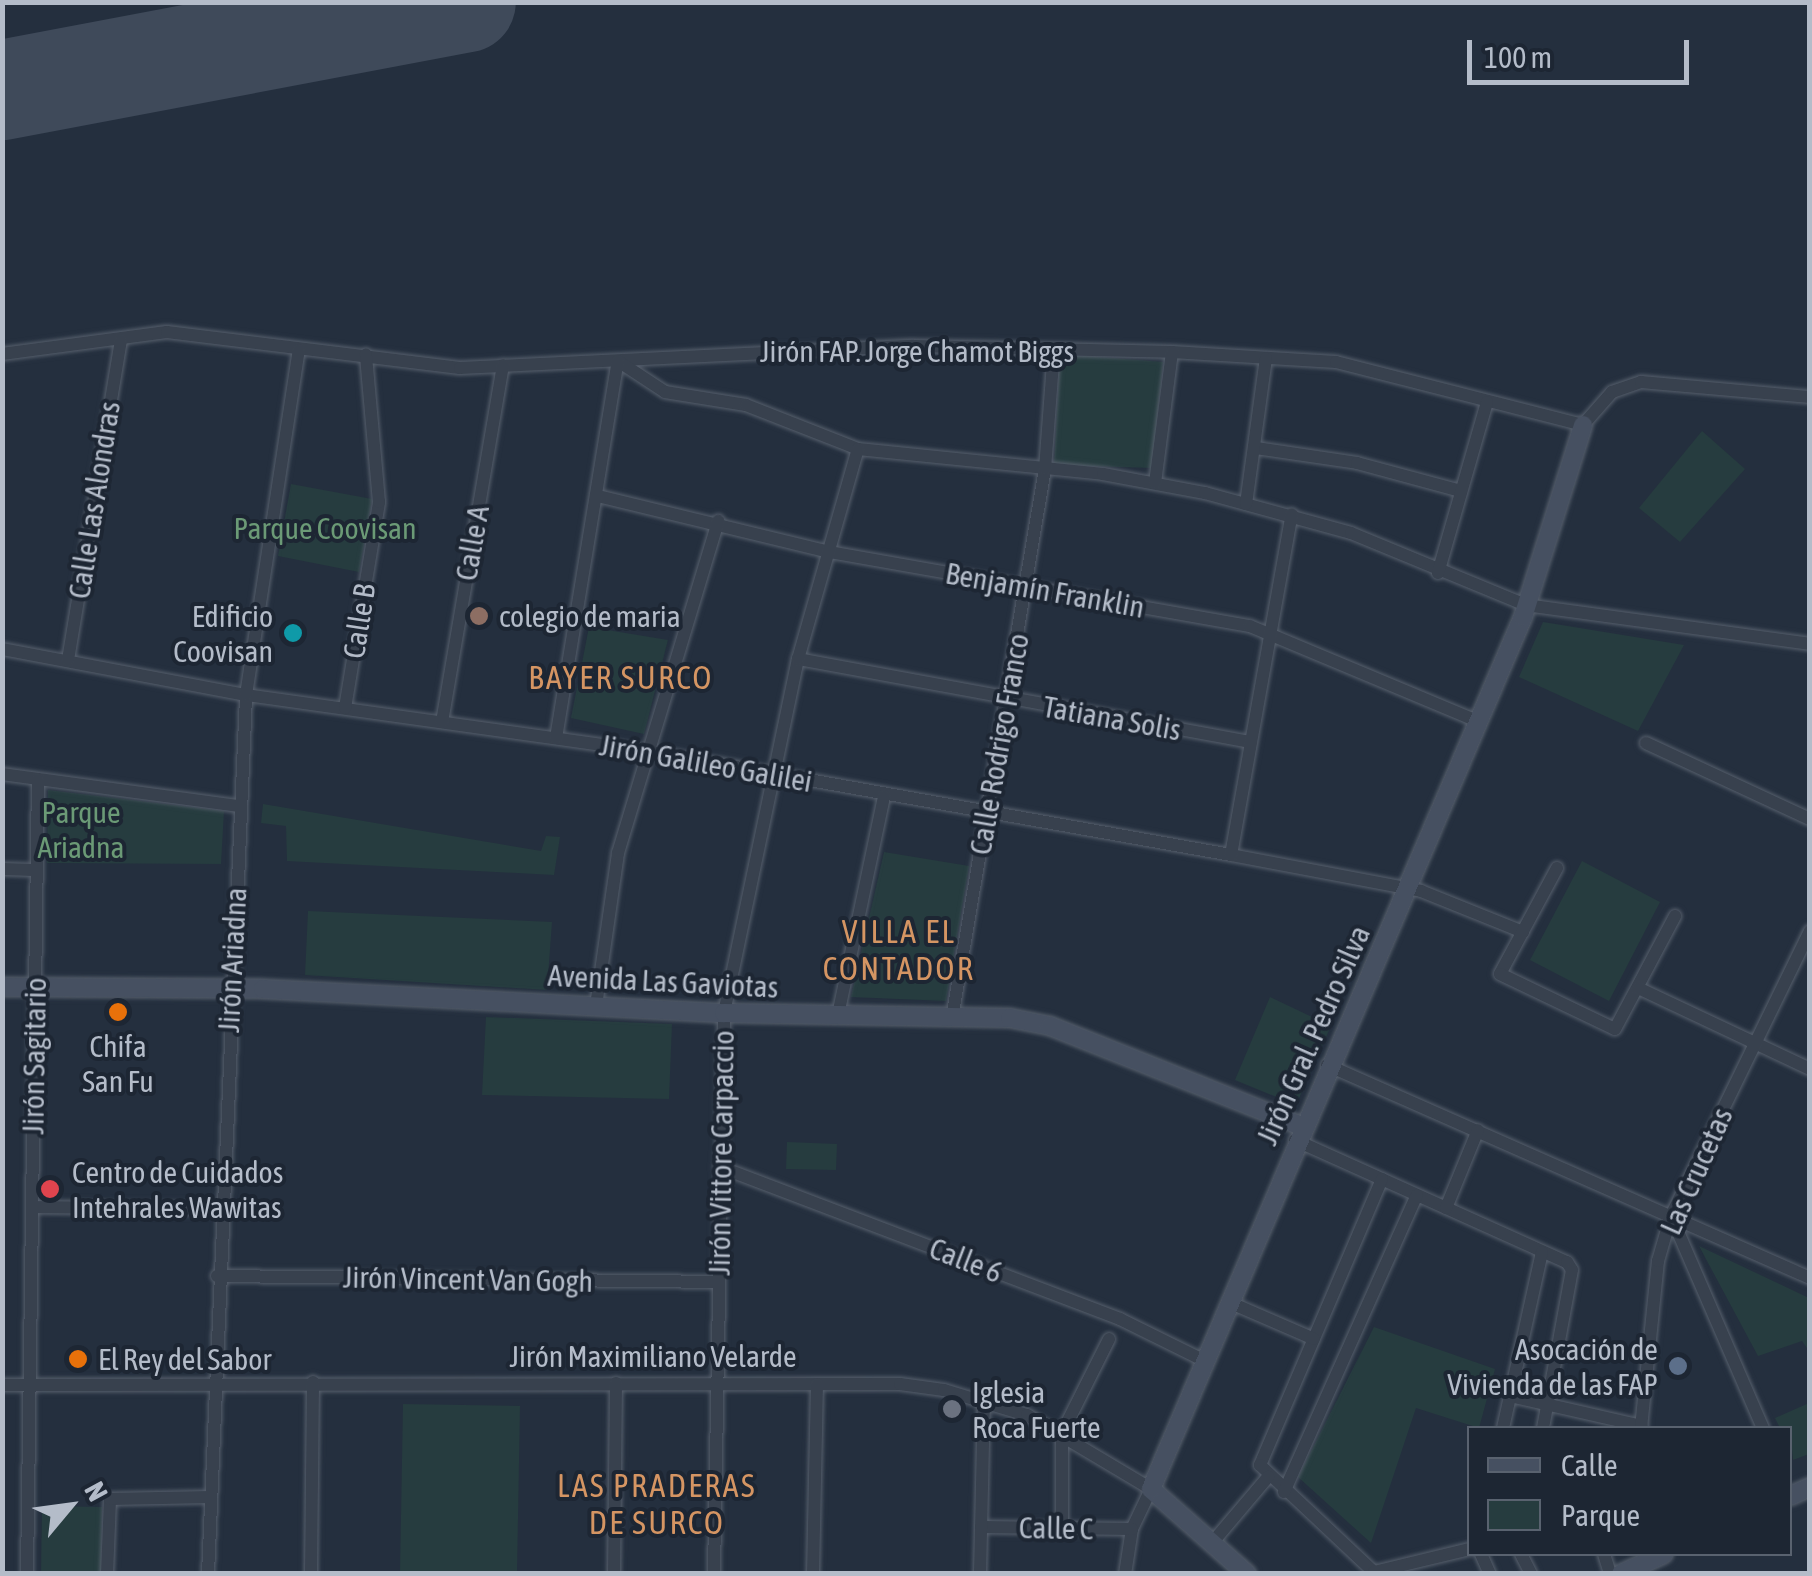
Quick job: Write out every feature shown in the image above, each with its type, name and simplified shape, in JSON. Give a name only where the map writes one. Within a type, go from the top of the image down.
[{"type":"street","name":"Jirón FAP. Jorge Chamot Biggs","points":[[2,354],[181,332],[436,367],[618,361],[804,348],[1172,352],[1336,362],[1583,425]]},
{"type":"street","name":"Calle Las Alondras","points":[[68,660],[121,340]]},
{"type":"street","name":"Calle Rodrigo Franco","points":[[952,1018],[1046,468],[1054,349]]},
{"type":"street","name":"Jirón Ariadna","points":[[208,1574],[220,1208],[246,695],[299,350]]},
{"type":"street","points":[[1155,483],[1172,352]]},
{"type":"street","name":"Calle B","points":[[345,708],[379,502],[366,355]]},
{"type":"street","points":[[1246,504],[1266,358]]},
{"type":"street","points":[[556,738],[618,361],[665,392],[746,404],[858,450],[1155,483],[1292,514],[1526,605],[1810,644]]},
{"type":"street","name":"Calle A","points":[[442,722],[503,364]]},
{"type":"street","points":[[1583,425],[1612,392],[1641,382],[1810,398]]},
{"type":"street","points":[[1438,573],[1487,402]]},
{"type":"street","name":"Jirón Gral. Pedro Silva","points":[[1151,1489],[1208,1362],[1327,1065],[1480,722],[1526,605],[1583,425]]},
{"type":"street","points":[[1256,448],[1356,463],[1461,491]]},
{"type":"street","name":"Jirón Vittore Carpaccio","points":[[714,1574],[724,1013],[798,658],[858,450]]},
{"type":"street","name":"Benjamín Franklin","points":[[598,496],[718,521],[829,552],[1268,634],[1480,722]]},
{"type":"street","points":[[1232,855],[1292,514]]},
{"type":"street","points":[[596,1006],[618,853],[718,521]]},
{"type":"street","name":"Jirón Galileo Galilei","points":[[2,649],[246,695],[646,751],[1232,855],[1409,888],[1523,932]]},
{"type":"street","name":"Tatiana Solis","points":[[798,658],[1250,742]]},
{"type":"street","points":[[1646,744],[1810,819]]},
{"type":"street","points":[[2,774],[238,806]]},
{"type":"street","name":"Jirón Sagitario","points":[[27,1574],[38,779]]},
{"type":"street","points":[[838,1015],[884,796]]},
{"type":"street","points":[[1557,868],[1500,974],[1615,1029],[1674,916]]},
{"type":"street","points":[[2,869],[34,870]]},
{"type":"street","name":"Las Crucetas","points":[[1641,1426],[1658,1261],[1671,1216],[1810,931]]},
{"type":"street","name":"Avenida Las Gaviotas","points":[[2,987],[232,989],[724,1013],[952,1018],[1050,1026],[1298,1133]]},
{"type":"street","points":[[1638,988],[1810,1070]]},
{"type":"street","points":[[1327,1065],[1810,1278]]},
{"type":"street","points":[[1446,1208],[1478,1130]]},
{"type":"street","points":[[1298,1133],[1382,1179],[1542,1252],[1572,1270],[1543,1426]]},
{"type":"street","name":"Calle 6","points":[[720,1167],[1120,1318],[1208,1362]]},
{"type":"street","points":[[1382,1179],[1260,1458],[1268,1477],[1374,1572],[1467,1550]]},
{"type":"street","points":[[1284,1492],[1417,1195]]},
{"type":"street","points":[[32,1207],[220,1208]]},
{"type":"street","points":[[1671,1216],[1686,1260],[1762,1426]]},
{"type":"street","points":[[1503,1426],[1542,1252]]},
{"type":"street","points":[[1658,1261],[1686,1260]]},
{"type":"street","name":"Jirón Vincent Van Gogh","points":[[218,1276],[718,1282]]},
{"type":"street","points":[[1231,1303],[1314,1339]]},
{"type":"street","points":[[1062,1528],[1062,1433],[1108,1339]]},
{"type":"street","points":[[311,1574],[313,1382]]},
{"type":"street","points":[[614,1574],[616,1383]]},
{"type":"street","points":[[813,1574],[817,1384]]},
{"type":"street","name":"Jirón Maximiliano Velarde","points":[[2,1385],[900,1384],[984,1400],[1062,1433],[1151,1489],[1247,1574]]},
{"type":"street","points":[[1510,1396],[1637,1426]]},
{"type":"street","points":[[980,1574],[984,1400]]},
{"type":"street","points":[[1212,1543],[1268,1477]]},
{"type":"street","points":[[1124,1574],[1132,1529],[1151,1489]]},
{"type":"street","points":[[108,1574],[110,1499],[211,1498]]},
{"type":"street","name":"Calle C","points":[[981,1526],[1132,1529]]},
{"type":"street","points":[[1620,1574],[1660,1556]]},
{"type":"green space","points":[[1060,354],[1163,362],[1152,468],[1054,465]]},
{"type":"green space","points":[[1702,431],[1745,469],[1680,542],[1639,508]]},
{"type":"green space","name":"Parque Coovisan","points":[[291,484],[372,499],[359,572],[278,556]]},
{"type":"green space","points":[[1543,622],[1684,645],[1638,731],[1519,677]]},
{"type":"green space","points":[[589,627],[668,640],[644,734],[571,718]]},
{"type":"green space","name":"Parque Ariadna","points":[[48,790],[224,811],[221,864],[47,863]]},
{"type":"green space","points":[[263,804],[541,851],[546,836],[560,837],[554,875],[287,861],[286,826],[261,823]]},
{"type":"green space","points":[[884,852],[969,866],[946,1001],[851,997]]},
{"type":"green space","points":[[1582,861],[1660,902],[1609,1001],[1530,960]]},
{"type":"green space","points":[[308,911],[552,922],[547,990],[305,975]]},
{"type":"green space","points":[[1270,997],[1331,1026],[1296,1105],[1235,1080]]},
{"type":"green space","points":[[486,1017],[672,1024],[669,1099],[482,1095]]},
{"type":"green space","points":[[787,1142],[837,1144],[836,1170],[786,1169]]},
{"type":"green space","points":[[1699,1246],[1809,1298],[1809,1351],[1802,1341],[1758,1356]]},
{"type":"green space","points":[[1374,1327],[1495,1369],[1480,1426],[1416,1408],[1371,1543],[1298,1477]]},
{"type":"green space","points":[[1809,1403],[1809,1454],[1793,1460],[1792,1426],[1779,1426],[1775,1418]]},
{"type":"green space","points":[[403,1404],[520,1406],[517,1573],[400,1573]]},
{"type":"green space","points":[[42,1506],[102,1507],[101,1573],[41,1574]]},
{"type":"taxiway","points":[[2,65],[102,72]]},
{"type":"runway","points":[[2,90],[466,2]]},
{"type":"place","name":"colegio de maria","points":[[479,616]]},
{"type":"place","name":"Edificio Coovisan","points":[[293,633]]},
{"type":"place","name":"Chifa San Fu","points":[[118,1012]]},
{"type":"place","name":"Centro de Cuidados Intehrales Wawitas","points":[[50,1189]]},
{"type":"place","name":"El Rey del Sabor","points":[[78,1359]]},
{"type":"place","name":"Asocación de Vivienda de las FAP","points":[[1678,1366]]},
{"type":"place","name":"Iglesia Roca Fuerte","points":[[952,1409]]},
{"type":"district","name":"BAYER SURCO","points":[[621,678]]},
{"type":"district","name":"VILLA EL CONTADOR","points":[[899,952]]},
{"type":"district","name":"LAS PRADERAS DE SURCO","points":[[657,1506]]}]
